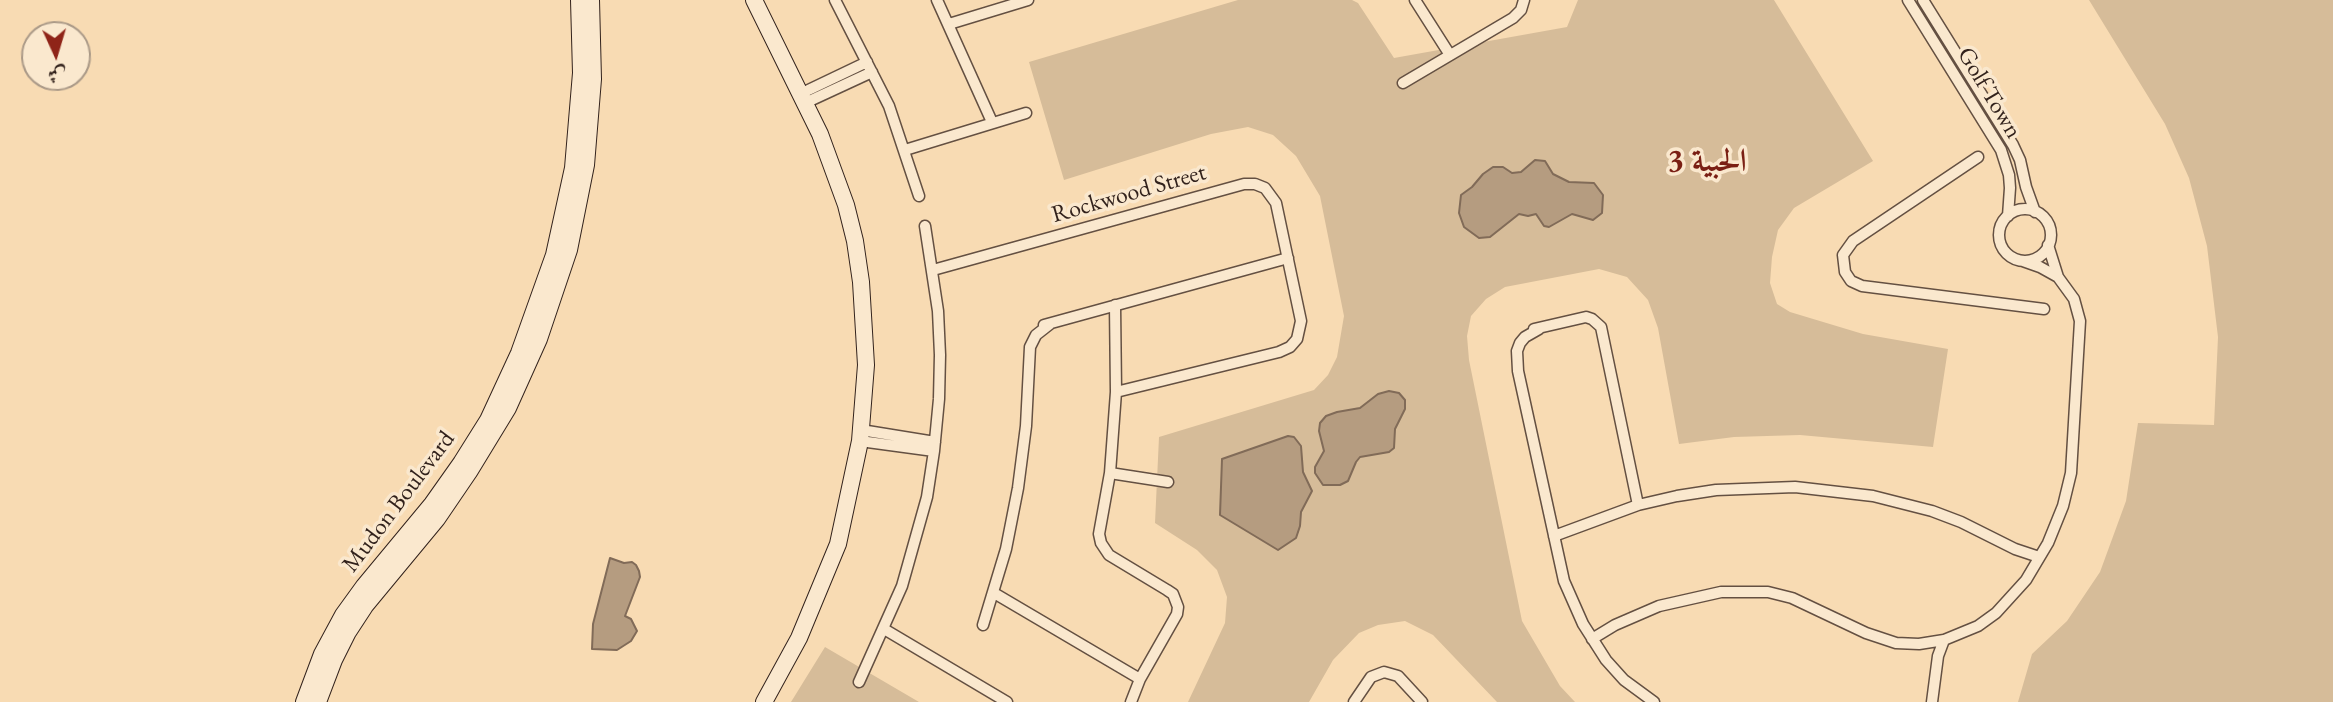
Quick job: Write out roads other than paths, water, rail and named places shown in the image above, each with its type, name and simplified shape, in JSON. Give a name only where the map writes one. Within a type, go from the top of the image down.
[{"type":"street","name":"Mudon Boulevard","points":[[304,702],[322,654],[343,615],[363,586],[432,504],[461,463],[493,409],[519,354],[554,255],[573,169],[581,94],[579,0]]},
{"type":"street","name":"Mudon Boulevard","points":[[318,702],[348,632],[365,606],[437,519],[469,472],[508,408],[539,340],[569,250],[586,165],[593,79],[591,0]]},
{"type":"street","points":[[754,0],[834,169],[855,241],[866,365],[860,436],[844,521],[830,568],[799,638],[764,702]]},
{"type":"street","points":[[835,0],[889,106],[919,196]]},
{"type":"street","points":[[937,0],[992,122]]},
{"type":"street","points":[[948,24],[1028,0]]},
{"type":"street","points":[[1415,0],[1450,55]]},
{"type":"street","points":[[1403,82],[1513,18],[1521,10],[1524,0]]},
{"type":"street","name":"Golf Town","points":[[1908,0],[2001,150],[2009,175],[2008,216]]},
{"type":"street","name":"Golf Town","points":[[1923,0],[2013,145],[2035,212]]},
{"type":"street","points":[[803,99],[870,67]]},
{"type":"street","points":[[905,150],[1026,113]]},
{"type":"street","points":[[1978,157],[1853,241],[1843,255],[1845,272],[1852,281],[1862,286],[2045,309]]},
{"type":"street","name":"Rockwood Street","points":[[933,270],[1250,183],[1265,188],[1273,197],[1301,321],[1300,333],[1290,347],[1116,393]]},
{"type":"street","points":[[1592,639],[1615,625],[1659,606],[1721,592],[1744,590],[1792,598],[1883,640],[1896,643],[1926,644],[1944,640],[1978,626],[1996,613],[2015,595],[2037,561],[2057,525],[2063,506],[2071,473],[2080,321],[2074,299],[2058,277],[2049,245],[2050,229],[2047,222],[2035,212],[2026,209],[2008,216],[2001,223],[2000,242],[2012,257],[2058,277]]},
{"type":"street","points":[[859,682],[884,629],[916,542],[935,447],[940,355],[933,270],[925,226]]},
{"type":"street","points":[[2021,261],[2032,260],[2042,254],[2049,245]]},
{"type":"street","points":[[983,625],[1006,549],[1018,488],[1026,426],[1028,364],[1025,348],[1029,334],[1034,329],[1050,324],[1288,258]]},
{"type":"street","points":[[1115,305],[1116,393],[1110,473],[1099,526],[1101,542],[1109,555],[1160,585],[1177,600],[1177,614],[1140,680],[1131,702]]},
{"type":"street","points":[[1639,505],[1600,337],[1594,329],[1570,320],[1524,332],[1513,344],[1513,359],[1518,371],[1564,581],[1592,639],[1624,680],[1654,702]]},
{"type":"street","points":[[860,436],[935,447]]},
{"type":"street","points":[[1110,473],[1168,482]]},
{"type":"street","points":[[1554,536],[1639,505],[1716,490],[1782,487],[1873,496],[1932,511],[1961,522],[2037,561]]},
{"type":"street","points":[[994,593],[1140,680]]},
{"type":"street","points":[[884,629],[1007,702]]},
{"type":"street","points":[[1932,702],[1944,640]]},
{"type":"street","points":[[1926,644],[1938,661]]},
{"type":"street","points":[[1357,697],[1374,682],[1386,679],[1408,686],[1422,702]]},
{"type":"district","name":"الحبية 3","points":[[1707,162]]}]
